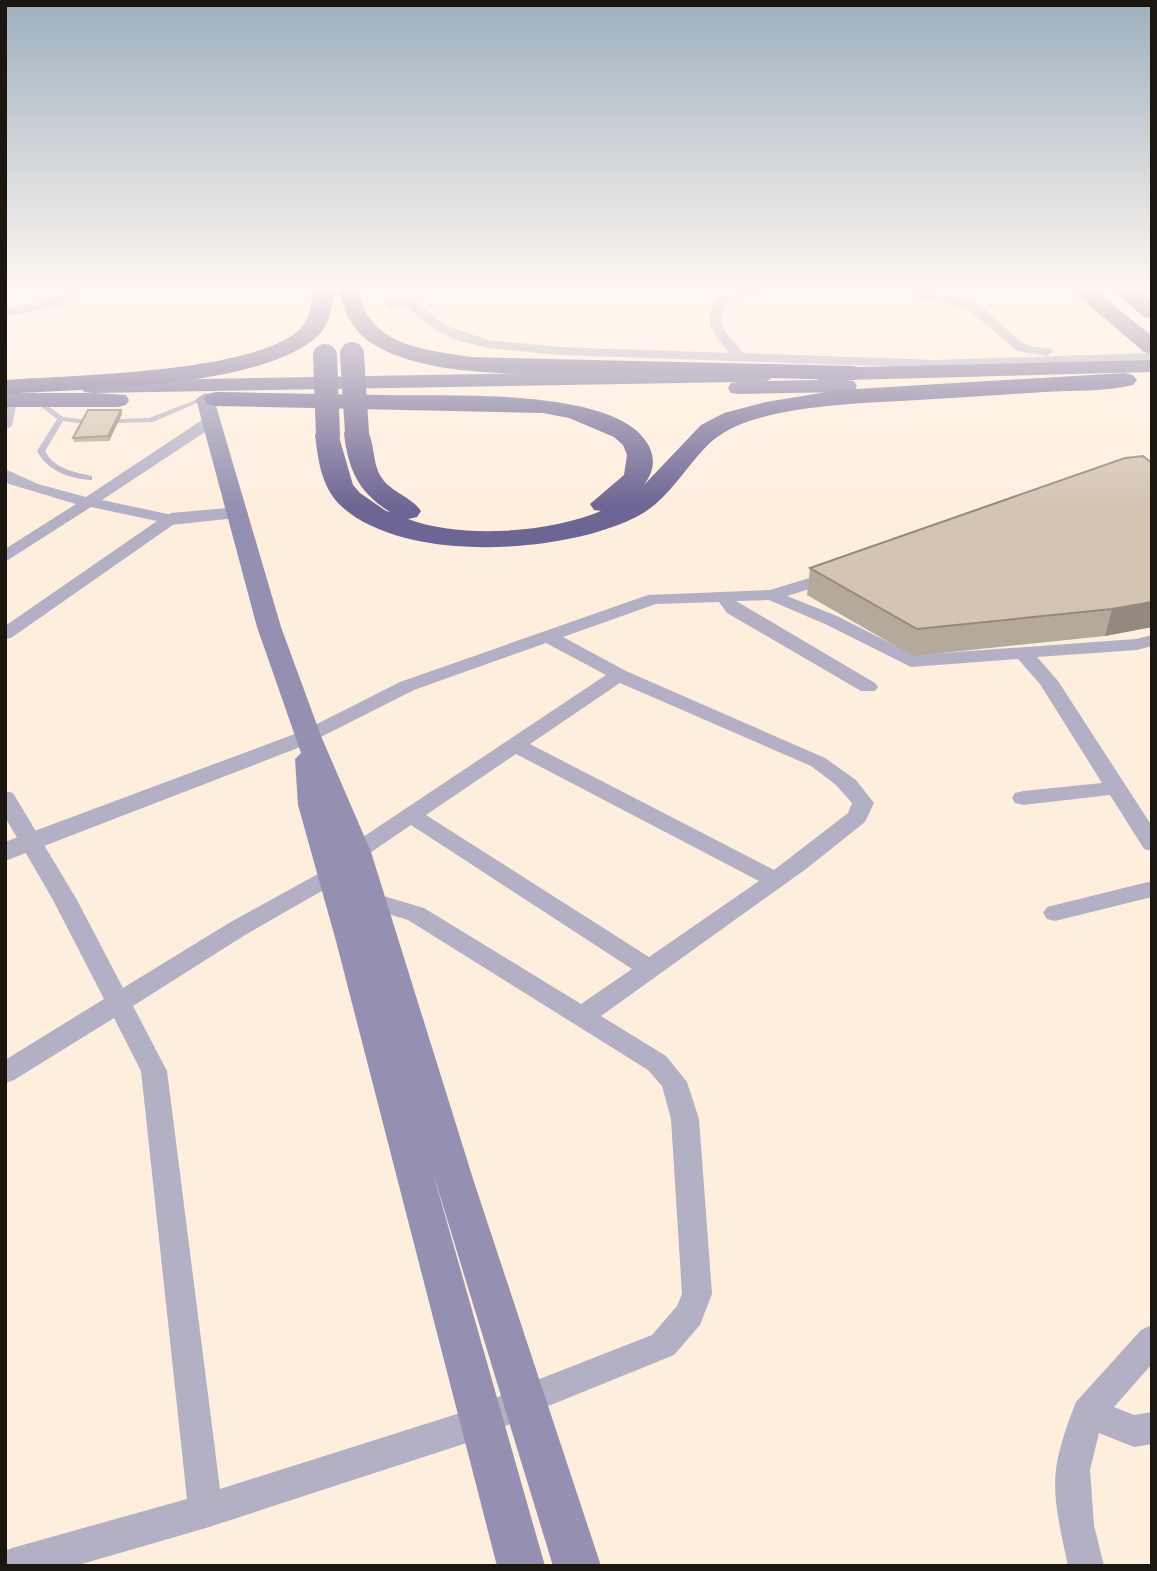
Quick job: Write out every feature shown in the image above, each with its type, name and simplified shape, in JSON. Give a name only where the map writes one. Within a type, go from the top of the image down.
[{"type":"highway","points":[[6,394],[179,372],[247,360]]},
{"type":"highway","points":[[326,360],[328,435],[337,481],[350,498],[371,513],[401,526],[445,536],[495,539],[579,529],[628,510],[662,485],[705,434],[724,422],[757,411],[822,399],[1152,378]]},
{"type":"highway","points":[[6,394],[36,400],[209,404],[355,405],[543,406],[601,420],[631,440],[637,447],[641,462],[637,477],[613,500],[579,514],[529,524],[462,524],[407,512],[375,491],[360,465],[357,433],[355,405],[352,360]]},
{"type":"highway","points":[[451,360],[470,364],[853,373]]},
{"type":"highway","points":[[6,394],[258,384],[953,373],[1080,364],[1152,366]]},
{"type":"highway","points":[[209,404],[1125,380]]},
{"type":"main road","points":[[209,404],[269,627],[307,736],[312,804],[345,863],[370,900],[455,1182],[577,1566]]},
{"type":"main road","points":[[345,863],[482,1422],[521,1566]]},
{"type":"street","points":[[824,360],[1080,364],[1091,360]]},
{"type":"street","points":[[886,362],[897,360]]},
{"type":"street","points":[[1075,360],[1080,364]]},
{"type":"street","points":[[5,426],[6,394]]},
{"type":"street","points":[[5,557],[200,429],[209,404]]},
{"type":"street","points":[[5,474],[9,479],[22,484],[171,519],[239,513]]},
{"type":"street","points":[[5,634],[171,519]]},
{"type":"street","points":[[18,847],[307,736],[407,686],[654,599],[771,595],[850,571]]},
{"type":"street","points":[[771,595],[831,620],[911,661],[1137,644],[1152,640]]},
{"type":"street","points":[[724,597],[733,609],[869,687]]},
{"type":"street","points":[[549,637],[620,676],[818,762],[848,782],[863,803],[857,817],[776,880],[582,1017]]},
{"type":"street","points":[[1023,653],[1048,681],[1152,844]]},
{"type":"street","points":[[5,1073],[345,863],[411,815],[620,676]]},
{"type":"street","points":[[515,745],[776,880]]},
{"type":"street","points":[[1023,798],[1114,788]]},
{"type":"street","points":[[5,798],[18,847],[65,901],[154,1070],[206,1511]]},
{"type":"street","points":[[411,815],[650,969]]},
{"type":"street","points":[[1055,912],[1152,890]]},
{"type":"street","points":[[12,1566],[65,1558],[482,1422],[524,1400],[663,1345],[689,1315],[697,1294],[685,1119],[674,1082],[656,1063],[416,914],[370,900]]},
{"type":"street","points":[[1086,1566],[1077,1525],[1073,1470],[1088,1413],[1152,1340]]},
{"type":"street","points":[[1088,1413],[1134,1431],[1152,1428]]},
{"type":"lane","points":[[36,400],[61,419],[85,422]]},
{"type":"lane","points":[[119,421],[150,420],[209,404]]},
{"type":"lane","points":[[61,419],[41,451],[42,456],[56,468],[89,478]]},
{"type":"building","points":[[88,410],[121,410],[108,436],[73,438]]},
{"type":"building","points":[[1143,456],[1152,463],[1152,602],[1112,609],[917,629],[810,568],[1125,458]]}]
